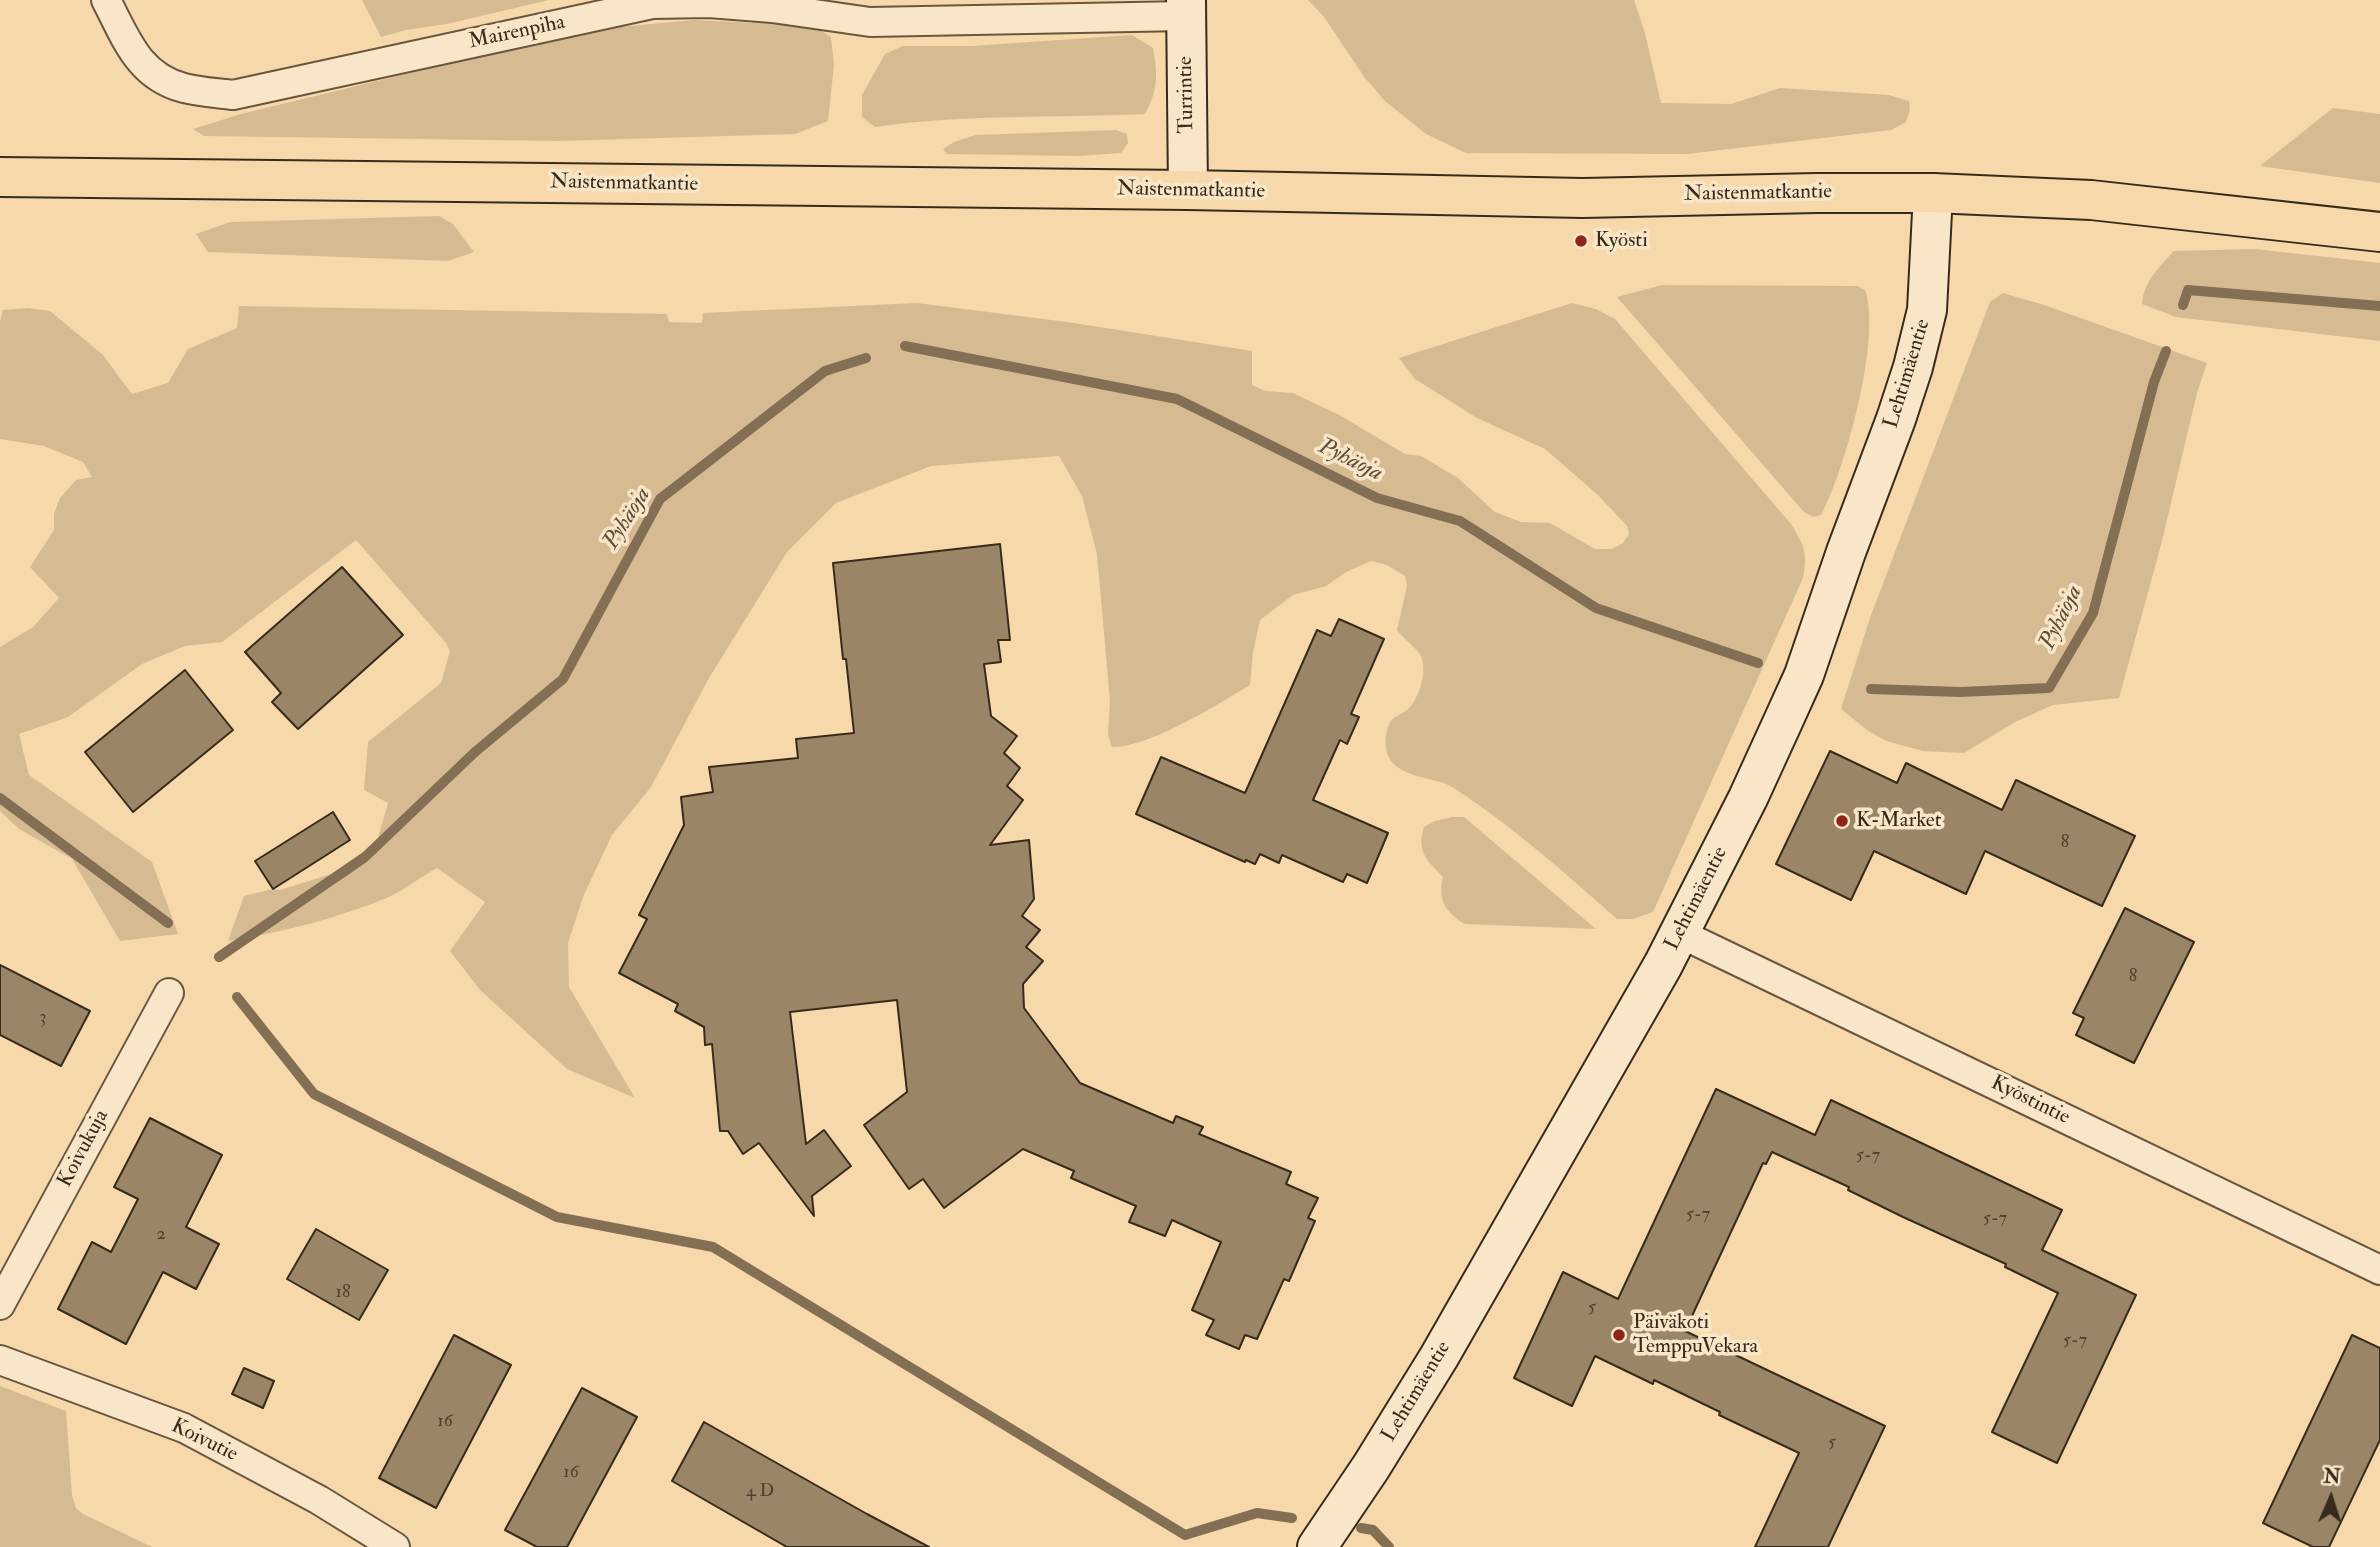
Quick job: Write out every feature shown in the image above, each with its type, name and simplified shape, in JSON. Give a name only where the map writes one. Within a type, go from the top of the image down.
[{"type":"main road","name":"Naistenmatkantie","points":[[0,177],[1188,190],[1583,198],[1933,193],[2091,200],[2380,232]]},
{"type":"street","name":"Mairenpiha","points":[[106,0],[133,52],[147,70],[184,89],[233,95],[652,4],[734,5],[870,22],[1186,8]]},
{"type":"street","name":"Turrintie","points":[[1186,8],[1188,190]]},
{"type":"street","name":"Lehtimäentie","points":[[1317,1547],[1439,1357],[1663,965],[1748,798],[1804,675],[1896,419],[1927,310],[1933,193]]},
{"type":"street","name":"Kyöstintie","points":[[1679,933],[2380,1270]]},
{"type":"street","name":"Koivukuja","points":[[0,1305],[169,993]]},
{"type":"street","name":"Koivutie","points":[[0,1360],[184,1428],[319,1500],[396,1547]]},
{"type":"shaded area","points":[[362,0],[549,0],[381,37]]},
{"type":"shaded area","points":[[1308,0],[1634,0],[1645,33],[1661,103],[1731,104],[1780,88],[1889,95],[1909,101],[1910,110],[1906,122],[1891,130],[1687,154],[1466,153],[1426,134],[1385,101],[1365,78],[1324,17]]},
{"type":"shaded area","points":[[694,20],[813,26],[831,37],[834,65],[828,121],[795,134],[559,141],[204,136],[193,129],[241,114],[587,30]]},
{"type":"shaded area","points":[[1132,35],[1153,48],[1155,58],[1155,90],[1145,114],[976,118],[875,127],[862,117],[862,95],[885,54],[903,46],[972,46]]},
{"type":"shaded area","points":[[2333,108],[2380,114],[2380,183],[2260,166]]},
{"type":"shaded area","points":[[1116,130],[1127,134],[1128,143],[1121,153],[1078,156],[947,154],[943,149],[954,142],[976,135]]},
{"type":"shaded area","points":[[439,216],[453,224],[474,252],[448,261],[208,252],[196,234],[230,222]]},
{"type":"shaded area","points":[[2255,249],[2380,263],[2380,341],[2176,317],[2142,304],[2149,281],[2174,251]]},
{"type":"shaded area","points":[[1662,285],[1857,286],[1865,290],[1869,311],[1869,339],[1865,370],[1850,437],[1821,515],[1813,517],[1804,512],[1617,297]]},
{"type":"shaded area","points":[[2003,293],[2207,363],[2119,698],[2053,705],[2015,722],[1964,753],[1923,751],[1886,741],[1841,709],[1871,615],[1990,302]]},
{"type":"shaded area","points":[[917,303],[1067,322],[1252,351],[1252,385],[1265,391],[1293,393],[1341,416],[1405,454],[1421,456],[1458,478],[1495,512],[1521,522],[1550,523],[1595,549],[1612,549],[1623,543],[1629,534],[1627,526],[1598,495],[1545,449],[1477,418],[1415,379],[1399,358],[1572,303],[1596,309],[1615,319],[1791,524],[1805,555],[1803,578],[1653,912],[1633,919],[1617,919],[1538,850],[1476,803],[1446,784],[1409,773],[1393,763],[1386,748],[1388,727],[1394,718],[1413,703],[1420,689],[1423,666],[1419,653],[1397,630],[1407,586],[1405,576],[1387,565],[1371,561],[1346,572],[1326,586],[1293,595],[1260,620],[1250,685],[1163,733],[1112,747],[1108,735],[1110,701],[1097,554],[1082,496],[1059,456],[931,466],[836,503],[787,552],[709,678],[651,787],[612,835],[583,897],[568,943],[569,987],[635,1098],[567,1069],[480,990],[450,951],[485,902],[437,868],[391,896],[331,918],[228,941],[244,896],[273,889],[280,890],[357,866],[377,841],[388,803],[364,790],[368,742],[441,683],[450,651],[446,643],[356,540],[222,642],[185,646],[142,664],[68,717],[19,734],[29,775],[152,862],[178,934],[120,941],[72,859],[19,829],[0,811],[0,647],[33,627],[59,598],[30,567],[54,530],[54,514],[60,498],[76,480],[92,477],[83,462],[44,446],[0,439],[0,321],[3,310],[28,308],[50,311],[103,355],[132,394],[168,383],[188,349],[237,328],[239,306],[667,314],[669,322],[702,323],[703,313]]},
{"type":"shaded area","points":[[1452,817],[1464,817],[1596,929],[1465,924],[1458,920],[1442,899],[1443,877],[1424,855],[1421,843],[1424,827]]},
{"type":"shaded area","points":[[0,1386],[66,1411],[72,1495],[76,1508],[83,1514],[152,1547],[0,1547]]},
{"type":"building","points":[[1000,544],[1010,640],[998,640],[1001,662],[984,664],[991,716],[1017,736],[1004,753],[1020,768],[1007,786],[1023,800],[990,845],[1029,840],[1034,899],[1022,916],[1040,930],[1026,947],[1043,961],[1023,984],[1024,1008],[1080,1083],[1173,1123],[1176,1116],[1203,1127],[1199,1134],[1291,1172],[1286,1184],[1318,1198],[1308,1218],[1315,1221],[1289,1281],[1284,1279],[1257,1339],[1245,1335],[1239,1349],[1206,1335],[1214,1320],[1192,1310],[1221,1242],[1172,1220],[1165,1236],[1129,1222],[1136,1206],[1071,1178],[1074,1171],[1023,1149],[944,1208],[923,1179],[909,1189],[864,1125],[907,1092],[897,1000],[790,1012],[806,1144],[824,1130],[851,1166],[812,1196],[814,1216],[759,1143],[743,1154],[728,1131],[720,1131],[712,1044],[705,1045],[704,1027],[675,1011],[678,1004],[619,973],[647,919],[639,915],[684,825],[681,797],[713,792],[709,767],[798,758],[796,739],[854,733],[833,563]]},
{"type":"building","points":[[342,567],[403,635],[298,729],[272,702],[281,693],[245,652]]},
{"type":"building","points":[[1339,619],[1384,639],[1351,714],[1359,717],[1347,744],[1340,740],[1313,800],[1388,833],[1367,883],[1347,874],[1343,882],[1282,855],[1279,863],[1260,854],[1255,864],[1246,860],[1245,862],[1136,814],[1161,757],[1245,793],[1317,630],[1331,636]]},
{"type":"building","points":[[185,670],[233,730],[133,812],[85,752]]},
{"type":"building","points":[[1830,751],[1897,783],[1906,763],[2002,810],[2016,780],[2135,836],[2102,906],[1985,851],[1966,894],[1874,851],[1851,900],[1776,864]]},
{"type":"building","points":[[333,812],[350,840],[273,889],[255,861]]},
{"type":"building","points":[[2125,908],[2194,942],[2134,1063],[2076,1035],[2084,1018],[2073,1013]]},
{"type":"building","points":[[0,965],[90,1011],[61,1066],[0,1035]]},
{"type":"building","points":[[1716,1089],[1815,1135],[1831,1100],[2062,1210],[2042,1250],[2136,1295],[2057,1463],[1992,1432],[2058,1293],[2005,1267],[2006,1264],[1772,1152],[1766,1164],[1763,1163],[1685,1331],[1885,1426],[1828,1547],[1755,1547],[1799,1453],[1654,1380],[1653,1384],[1595,1356],[1572,1406],[1514,1378],[1563,1272],[1618,1299]]},
{"type":"building","points":[[150,1118],[222,1155],[186,1227],[219,1244],[196,1289],[163,1272],[126,1344],[58,1309],[92,1242],[111,1252],[138,1199],[114,1187]]},
{"type":"building","points":[[316,1229],[388,1270],[359,1320],[287,1279]]},
{"type":"building","points":[[454,1335],[511,1365],[436,1508],[379,1478]]},
{"type":"building","points":[[2352,1335],[2380,1348],[2380,1440],[2329,1547],[2313,1547],[2263,1523]]},
{"type":"building","points":[[244,1368],[274,1381],[263,1408],[232,1394]]},
{"type":"building","points":[[582,1388],[637,1417],[567,1547],[537,1547],[505,1530]]},
{"type":"building","points":[[704,1422],[929,1547],[787,1547],[672,1481]]},
{"type":"waterway","name":"Pyhäoja","points":[[2183,305],[2188,290],[2380,306]]},
{"type":"waterway","name":"Pyhäoja","points":[[905,346],[1177,399],[1377,498],[1460,521],[1596,608],[1758,663]]},
{"type":"waterway","name":"Pyhäoja","points":[[1871,689],[1960,692],[2049,688],[2093,613],[2154,382],[2166,351]]},
{"type":"waterway","name":"Pyhäoja","points":[[219,957],[365,857],[475,752],[563,679],[660,499],[825,371],[866,358]]},
{"type":"waterway","points":[[0,798],[168,923]]},
{"type":"waterway","points":[[237,997],[314,1094],[557,1217],[713,1247],[1185,1535],[1257,1513],[1292,1518]]},
{"type":"waterway","points":[[1361,1528],[1373,1530],[1389,1547]]},
{"type":"place","name":"Kyösti","points":[[1581,241]]},
{"type":"place","name":"K-Market","points":[[1842,821]]},
{"type":"place","name":"Päiväkoti TemppuVekara","points":[[1619,1335]]}]
